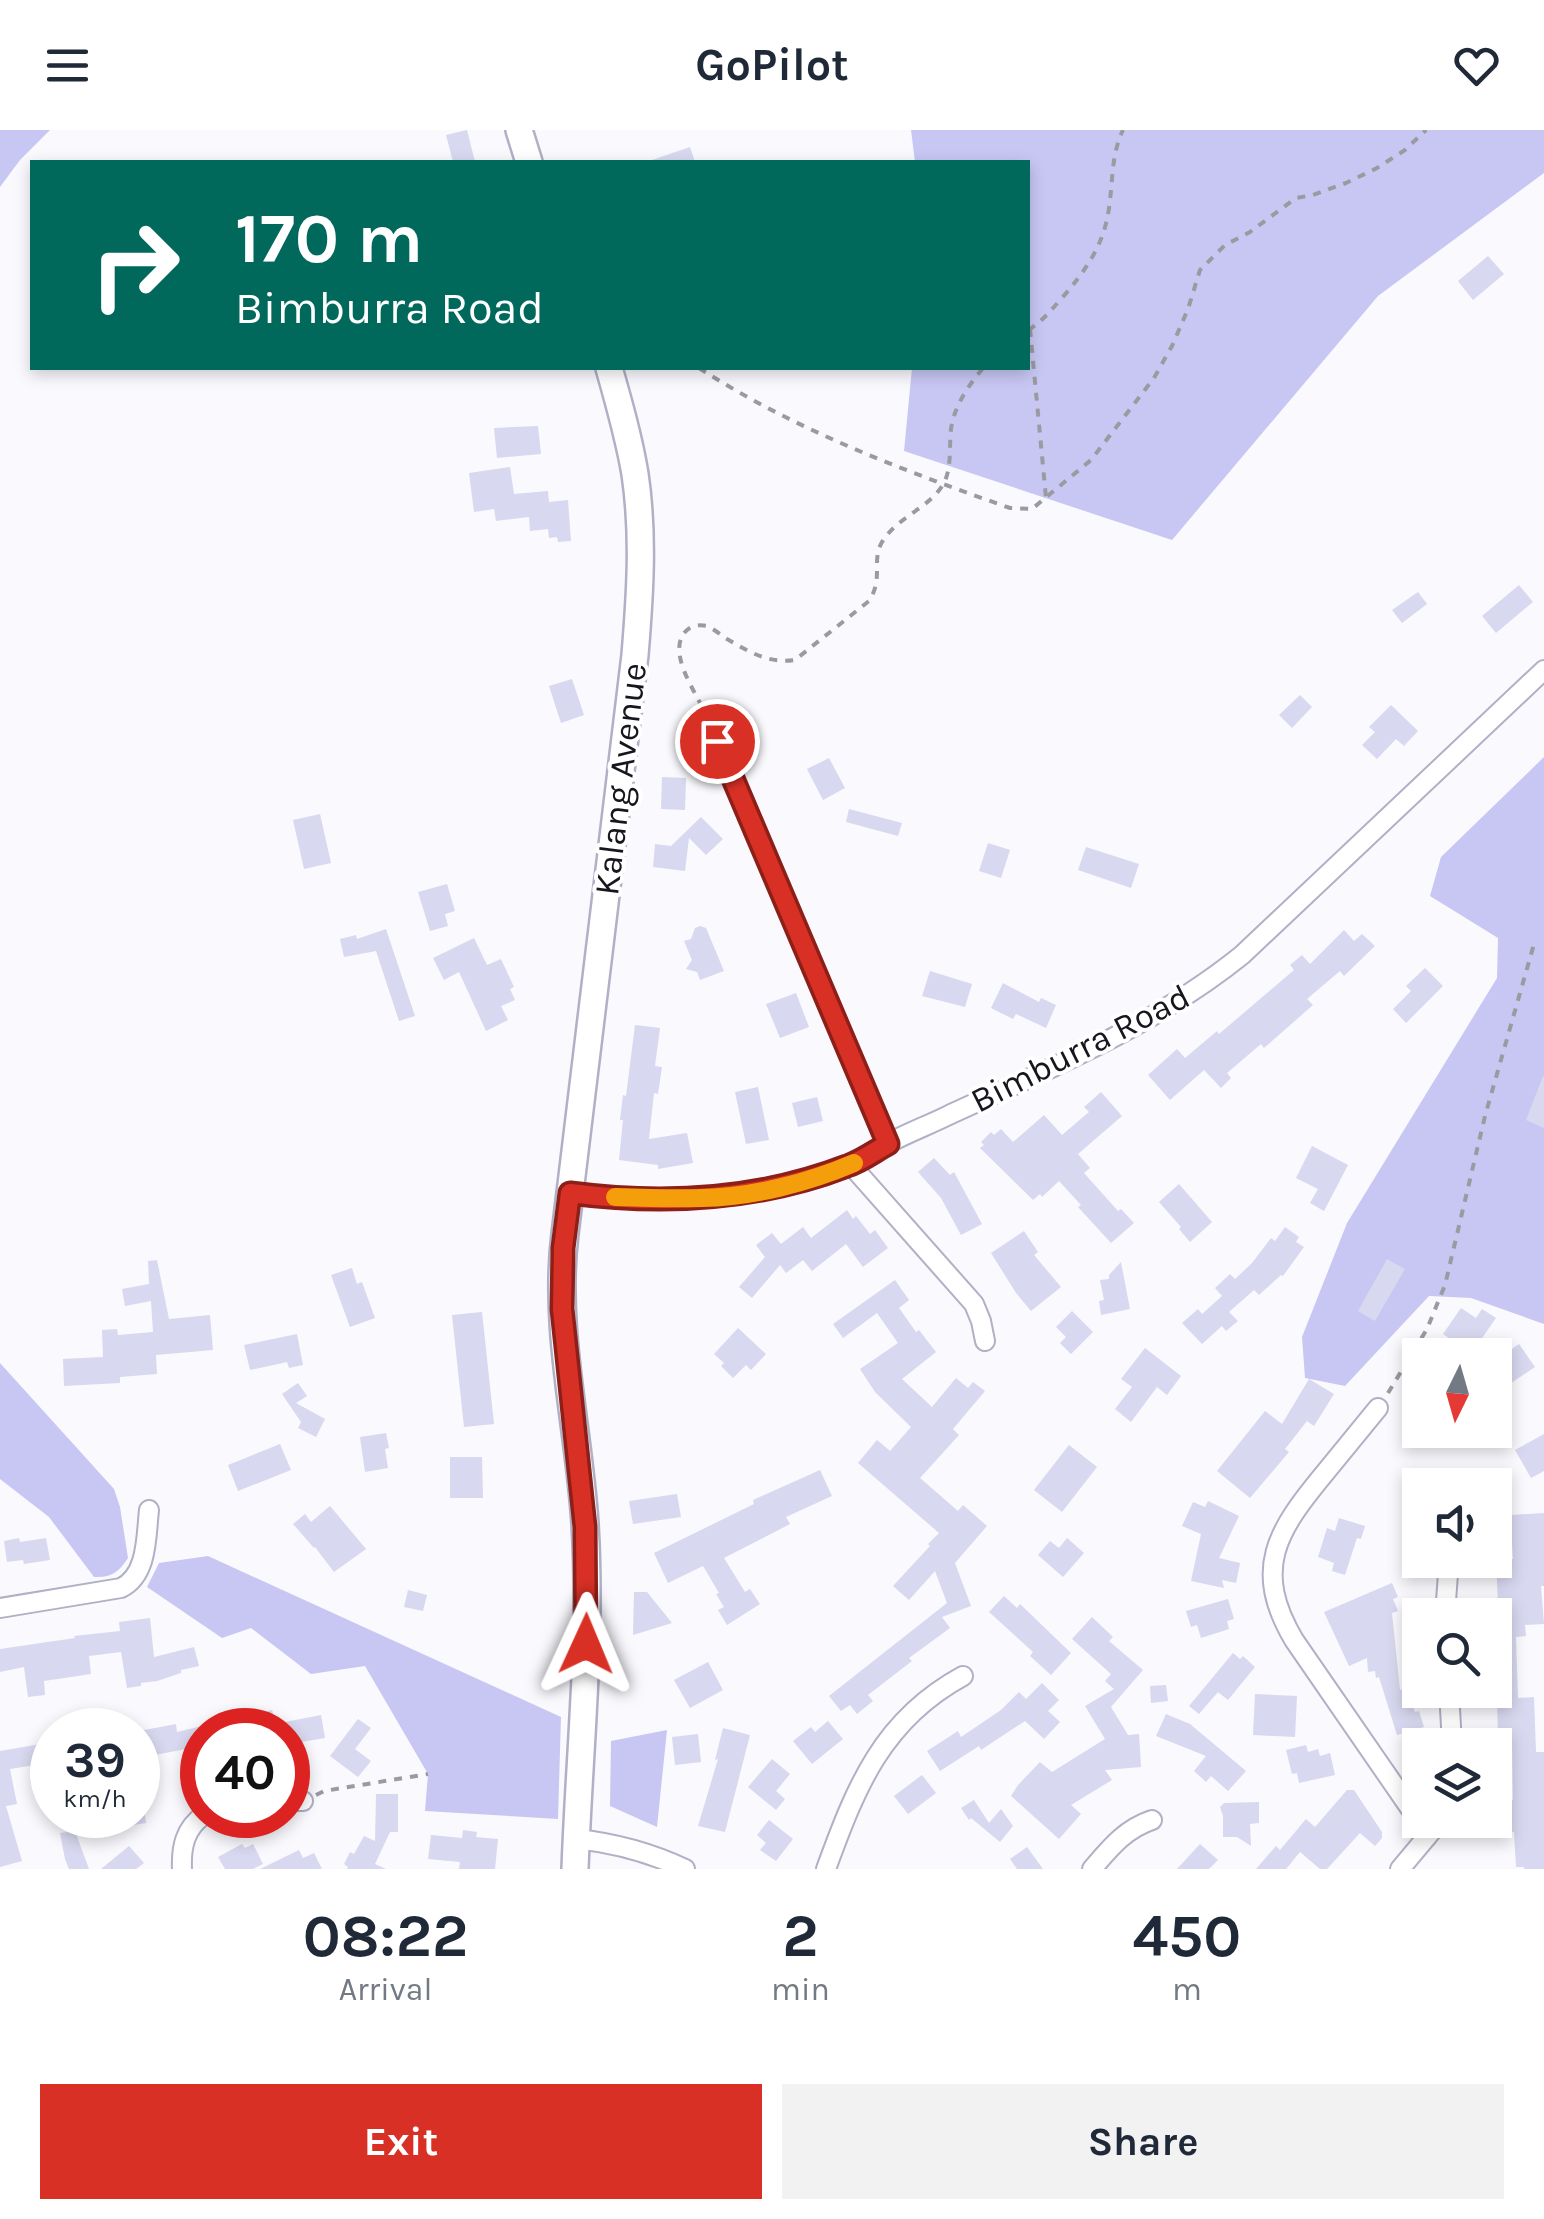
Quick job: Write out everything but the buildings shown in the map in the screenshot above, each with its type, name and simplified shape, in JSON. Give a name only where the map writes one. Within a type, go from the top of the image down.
[{"type":"street","points":[[519,130],[528,160]]},
{"type":"street","name":"Kalang Avenue","points":[[575,1869],[587,1582],[582,1490],[562,1309],[563,1248],[635,655],[640,574],[636,478],[610,370]]},
{"type":"street","name":"Bimburra Road","points":[[570,1193],[704,1198],[761,1191],[851,1165],[1158,1015],[1242,955],[1544,670]]},
{"type":"street","points":[[708,721],[888,1144]]},
{"type":"street","points":[[851,1165],[974,1304],[985,1341]]},
{"type":"street","points":[[1378,1408],[1287,1522],[1274,1558],[1274,1592],[1278,1610],[1294,1640],[1402,1799]]},
{"type":"street","points":[[0,1608],[129,1584],[140,1567],[149,1510]]},
{"type":"street","points":[[826,1869],[855,1792],[878,1752],[916,1709],[964,1676]]},
{"type":"street","points":[[1092,1869],[1126,1833],[1152,1820]]},
{"type":"street","points":[[182,1869],[186,1838]]},
{"type":"street","points":[[1400,1869],[1426,1838]]},
{"type":"street","points":[[576,1840],[630,1847],[685,1869]]},
{"type":"path","points":[[1030,329],[1044,320],[1094,257],[1109,210],[1114,150],[1123,130]]},
{"type":"path","points":[[703,370],[810,430],[882,462],[1010,508],[1032,509],[1091,460],[1154,378],[1188,309],[1200,270],[1225,246],[1296,198],[1330,190],[1377,168],[1426,130]]},
{"type":"path","points":[[1030,340],[1046,498]]},
{"type":"path","points":[[708,721],[682,662],[682,636],[695,625],[708,626],[767,660],[794,660],[869,600],[876,591],[881,543],[943,484],[948,472],[951,424],[959,402],[982,370]]},
{"type":"path","points":[[1378,1408],[1427,1328],[1445,1285],[1484,1116],[1534,944]]},
{"type":"path","points":[[310,1796],[428,1774]]},
{"type":"shaded area","points":[[0,130],[50,130],[0,187]]},
{"type":"shaded area","points":[[911,130],[1544,130],[1544,173],[1378,296],[1172,540],[904,451],[912,370],[1030,370],[1030,160],[915,160]]},
{"type":"shaded area","points":[[1544,757],[1544,1324],[1471,1298],[1429,1296],[1345,1386],[1305,1378],[1302,1337],[1347,1223],[1497,978],[1498,938],[1430,896],[1441,857]]},
{"type":"shaded area","points":[[0,1363],[114,1489],[128,1558],[114,1573],[94,1577],[49,1517],[0,1479]]},
{"type":"shaded area","points":[[208,1556],[561,1717],[558,1819],[425,1811],[428,1774],[365,1666],[311,1674],[251,1628],[222,1638],[147,1587],[159,1563]]},
{"type":"shaded area","points":[[667,1730],[657,1827],[610,1806],[611,1741]]},
{"type":"slow traffic","points":[[615,1197],[732,1196],[793,1184],[854,1163]]},
{"type":"route","points":[[586,1644],[585,1527],[562,1309],[563,1248],[570,1193],[601,1197],[732,1196],[793,1184],[851,1165],[888,1144],[717,741]]}]
